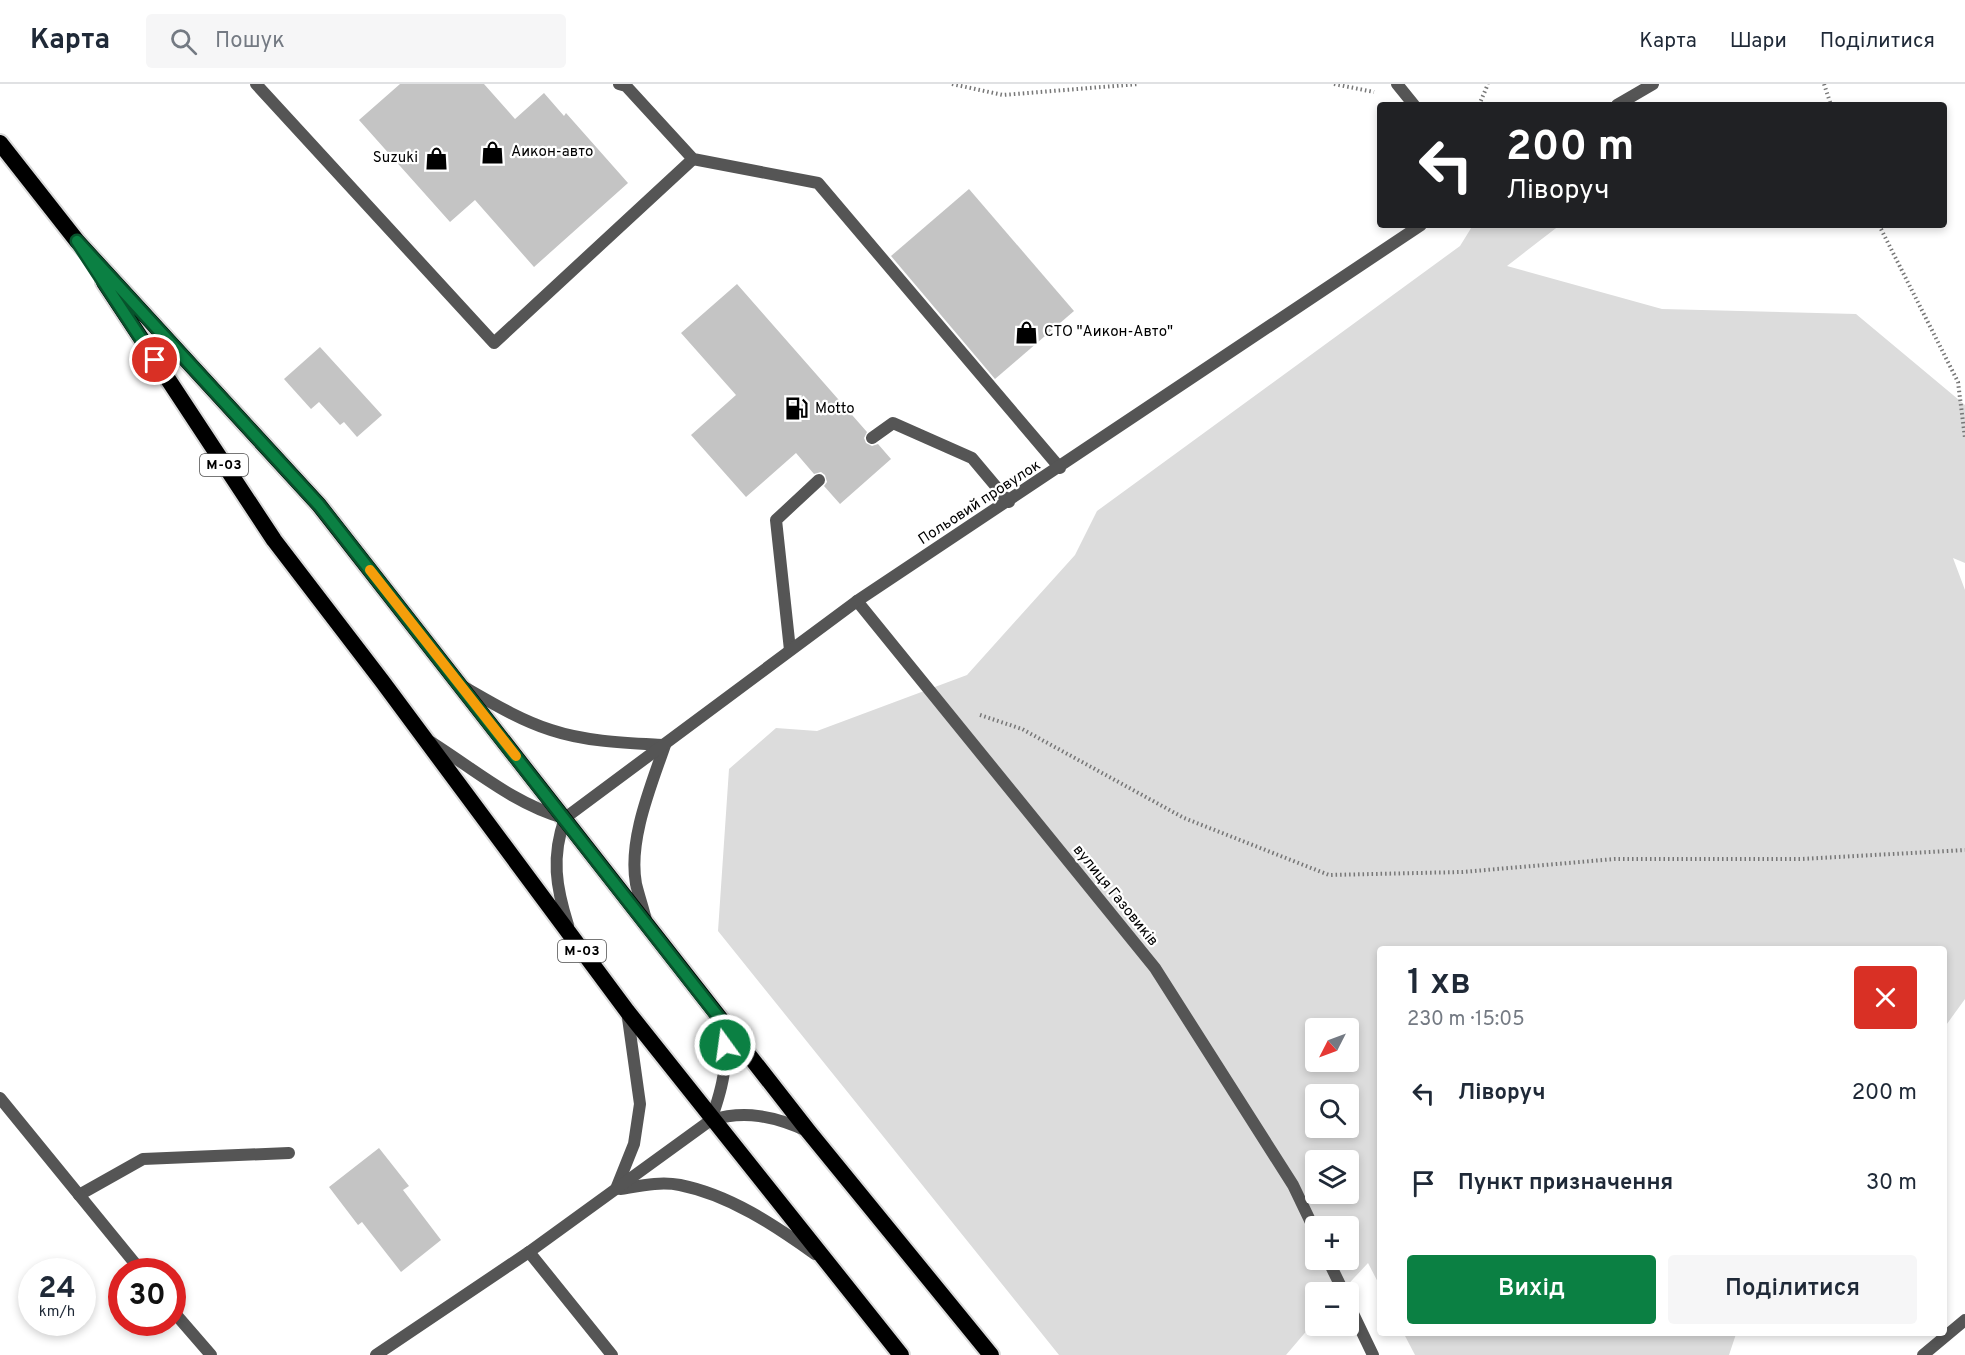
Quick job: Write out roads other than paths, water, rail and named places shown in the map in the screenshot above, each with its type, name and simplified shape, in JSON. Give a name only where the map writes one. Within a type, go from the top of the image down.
[{"type":"highway","name":"М-03","points":[[0,143],[77,241],[319,505],[809,1132],[991,1355]]},
{"type":"highway","name":"М-03","points":[[77,241],[274,540],[627,1011],[711,1120],[901,1355]]},
{"type":"street","points":[[256,84],[494,343],[693,159]]},
{"type":"street","points":[[619,84],[626,86],[693,159],[818,183],[1060,468]]},
{"type":"street","points":[[1397,84],[1411,102]]},
{"type":"street","points":[[1622,102],[1653,84]]},
{"type":"street","name":"Польовий провулок","points":[[565,818],[857,601],[1060,468],[1416,228]]},
{"type":"street","points":[[872,438],[893,423],[972,458],[1009,502]]},
{"type":"street","points":[[790,650],[776,520],[819,480]]},
{"type":"street","name":"вулиця Газовиків","points":[[857,601],[1155,968],[1293,1185],[1308,1216]]},
{"type":"street","points":[[459,683],[509,712],[552,731],[611,742],[665,745],[643,808],[636,848],[636,883],[648,924]]},
{"type":"street","points":[[424,738],[516,799],[542,812],[565,818],[557,840],[556,871],[560,898],[571,936]]},
{"type":"street","points":[[616,1190],[634,1144],[640,1104],[627,1011]]},
{"type":"street","points":[[711,1120],[723,1087],[726,1068],[721,1020]]},
{"type":"street","points":[[0,1098],[131,1258]]},
{"type":"street","points":[[376,1355],[529,1252],[711,1120],[731,1114],[753,1114],[785,1121],[809,1132]]},
{"type":"street","points":[[79,1195],[143,1158],[289,1153]]},
{"type":"street","points":[[616,1190],[648,1184],[679,1185],[724,1198],[776,1226],[822,1259]]},
{"type":"street","points":[[529,1252],[612,1355]]},
{"type":"street","points":[[1947,1335],[1965,1320]]},
{"type":"street","points":[[186,1326],[211,1355]]},
{"type":"street","points":[[1359,1326],[1373,1355]]},
{"type":"street","points":[[1923,1355],[1946,1336]]},
{"type":"place","name":"Аикон-авто","points":[[493,152]]},
{"type":"place","name":"Suzuki","points":[[436,158]]},
{"type":"place","name":"СТО \"Аикон-Авто\"","points":[[1026,332]]},
{"type":"place","name":"Motto","points":[[797,409]]}]
